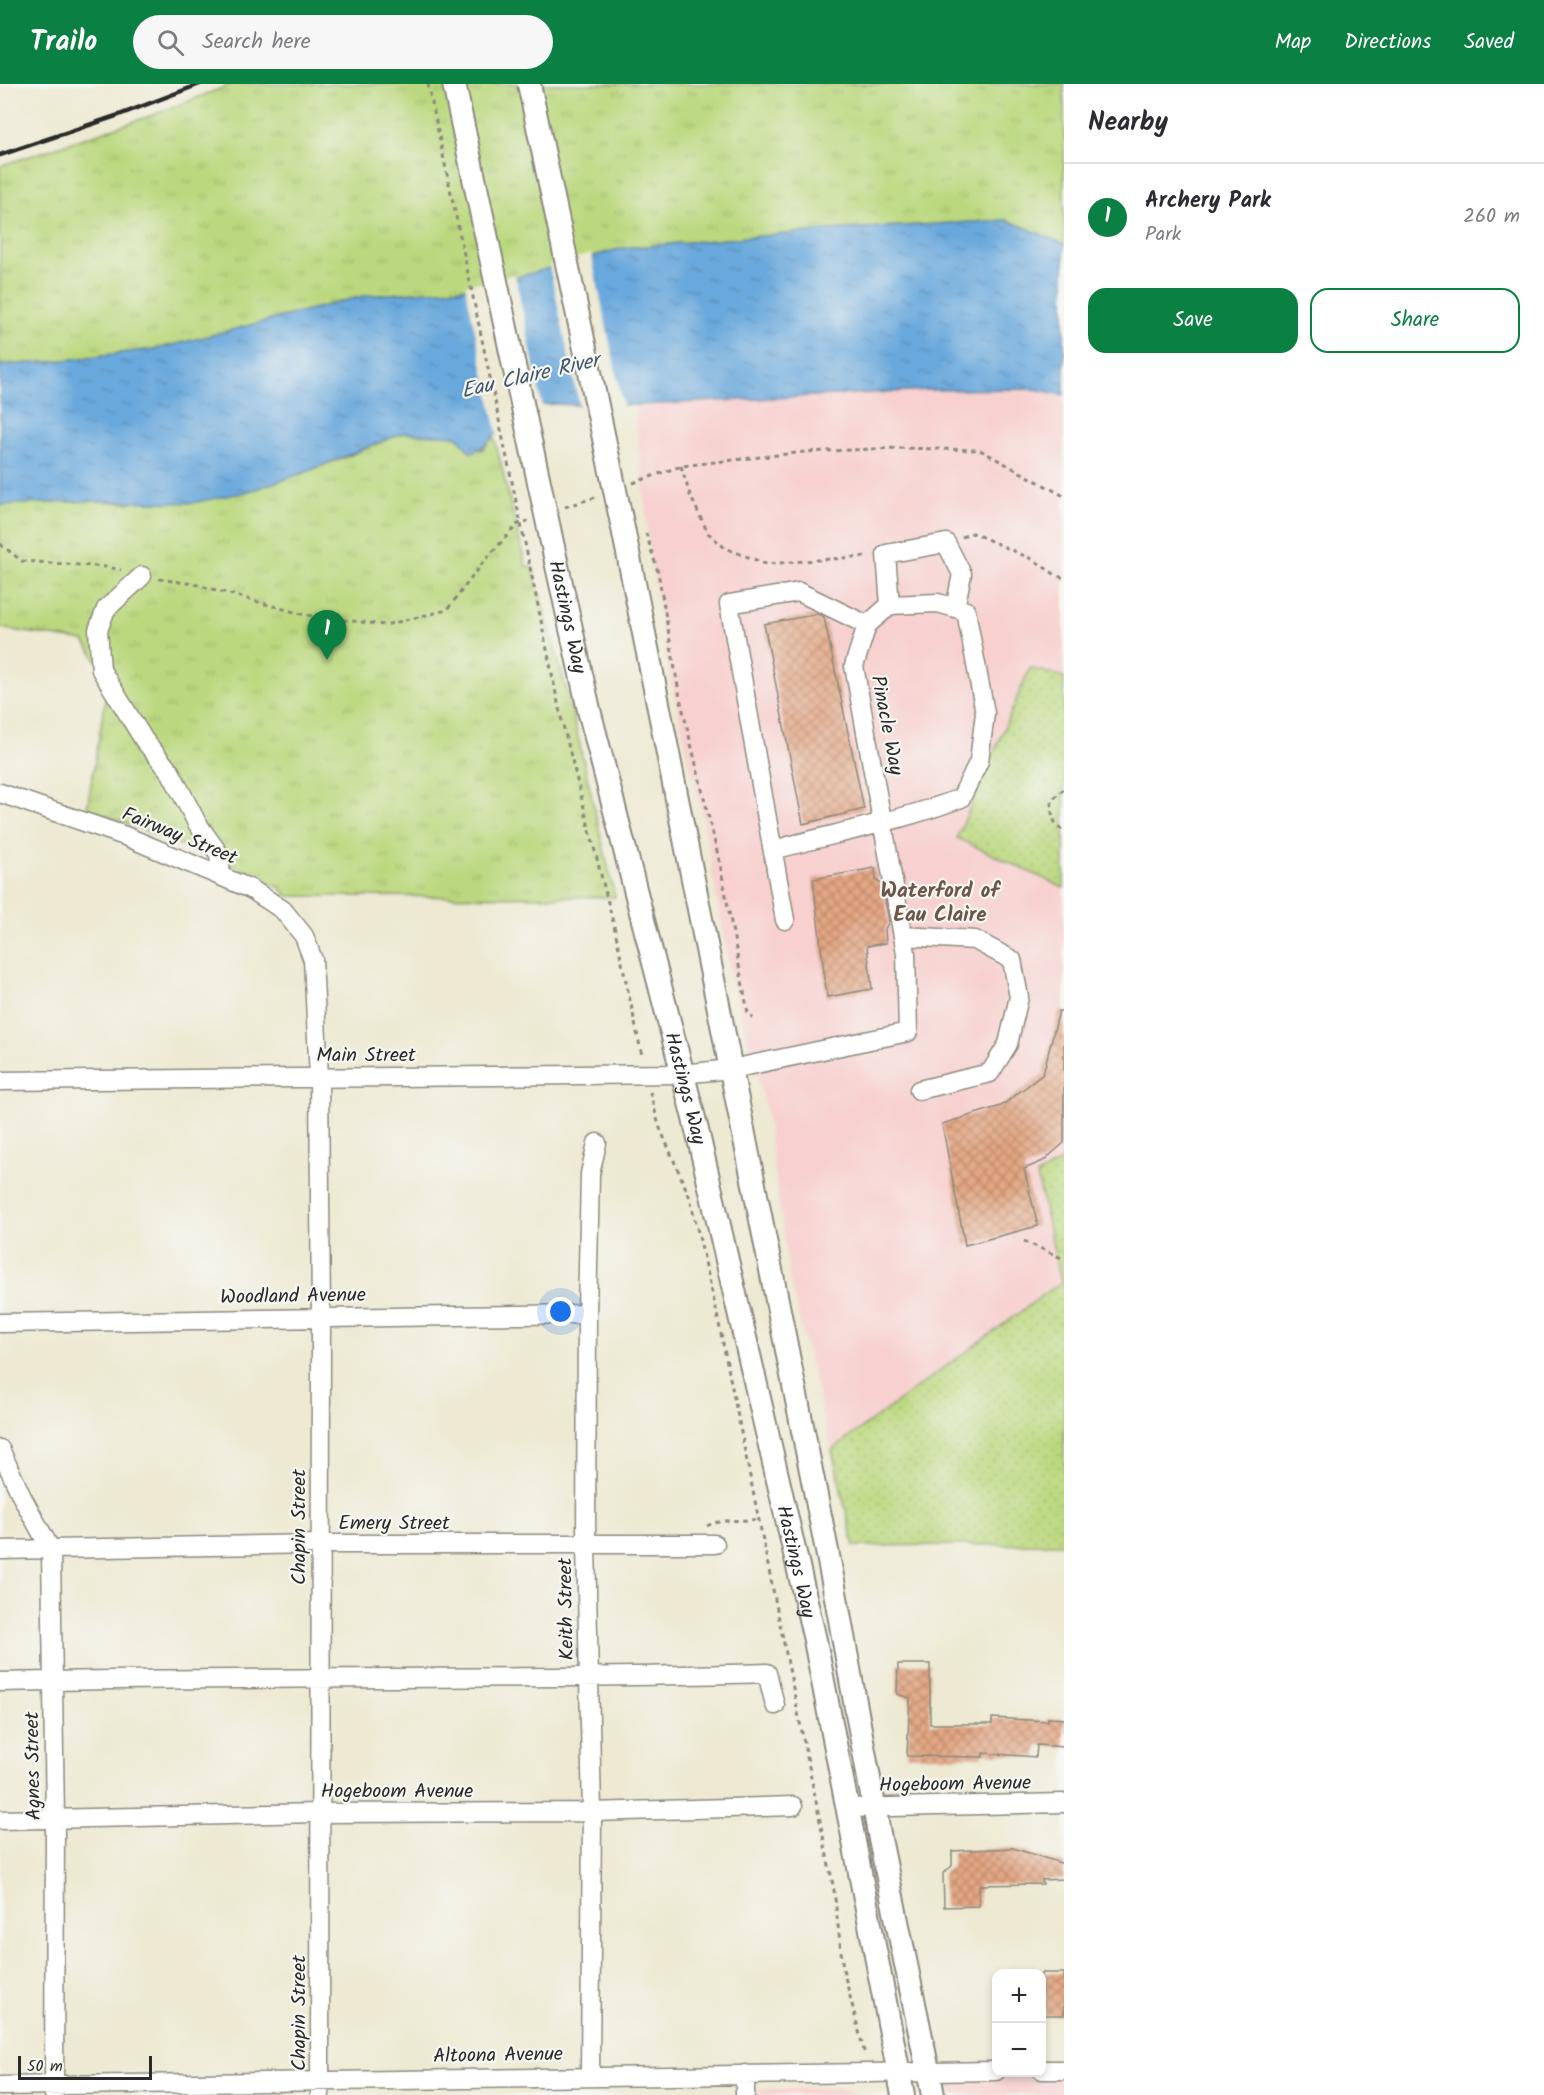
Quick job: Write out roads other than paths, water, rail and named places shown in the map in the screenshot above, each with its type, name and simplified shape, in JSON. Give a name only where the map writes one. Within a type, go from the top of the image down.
[{"type":"main road","name":"Hastings Way","points":[[454,84],[589,710],[696,1126],[815,1640],[903,2095]]},
{"type":"main road","name":"Hastings Way","points":[[529,84],[635,531],[732,1069],[833,1581],[874,1806],[933,2095]]},
{"type":"street","points":[[890,605],[886,554],[946,543],[962,574],[955,608]]},
{"type":"street","points":[[142,576],[106,609],[98,630],[101,670],[144,740],[171,773],[197,823],[219,854],[221,876]]},
{"type":"street","points":[[773,850],[883,821],[923,813],[962,798],[979,761],[985,713],[966,611],[938,603],[890,605],[867,625],[799,592],[729,604],[785,920]]},
{"type":"street","name":"Pinacle Way","points":[[732,1069],[908,1032],[903,936],[854,666],[867,625]]},
{"type":"street","name":"Fairway Street","points":[[0,793],[125,836],[251,889],[282,909],[304,936],[313,960]]},
{"type":"street","points":[[903,936],[975,940],[1012,960],[1019,998],[1008,1044],[990,1073],[919,1090]]},
{"type":"street","name":"Chapin Street","points":[[313,960],[320,1077],[320,2087]]},
{"type":"street","name":"Main Street","points":[[0,1081],[646,1075],[732,1069]]},
{"type":"street","name":"Keith Street","points":[[590,2076],[591,1812],[586,1545],[587,1314],[590,1174],[597,1143]]},
{"type":"street","name":"Woodland Avenue","points":[[0,1323],[587,1314]]},
{"type":"street","name":"Agnes Street","points":[[0,1449],[22,1497],[51,1550],[55,1820],[54,2090]]},
{"type":"street","name":"Emery Street","points":[[0,1550],[320,1544],[715,1544]]},
{"type":"street","points":[[0,1682],[320,1677],[589,1678],[767,1673],[775,1705]]},
{"type":"street","name":"Hogeboom Avenue","points":[[847,1808],[1064,1803]]},
{"type":"street","name":"Hogeboom Avenue","points":[[0,1821],[320,1813],[591,1812],[793,1806]]},
{"type":"street","points":[[1046,2070],[1064,2070]]},
{"type":"street","name":"Altoona Avenue","points":[[0,2086],[54,2090],[497,2086],[590,2076],[992,2071]]},
{"type":"street","points":[[745,2074],[746,2095]]},
{"type":"water","name":"Eau Claire River","points":[[1007,220],[1064,244],[1064,395],[1034,389],[930,390],[600,407],[539,406],[513,416],[491,440],[478,450],[470,452],[457,436],[403,433],[304,473],[246,492],[192,503],[89,501],[0,505],[0,365],[49,362],[161,348],[363,296],[481,287],[623,248],[830,230]]},
{"type":"railway","points":[[0,155],[119,115],[200,84]]},
{"type":"place","name":"Archery Park","points":[[327,660]]},
{"type":"district","name":"Waterford of Eau Claire","points":[[940,902]]}]
